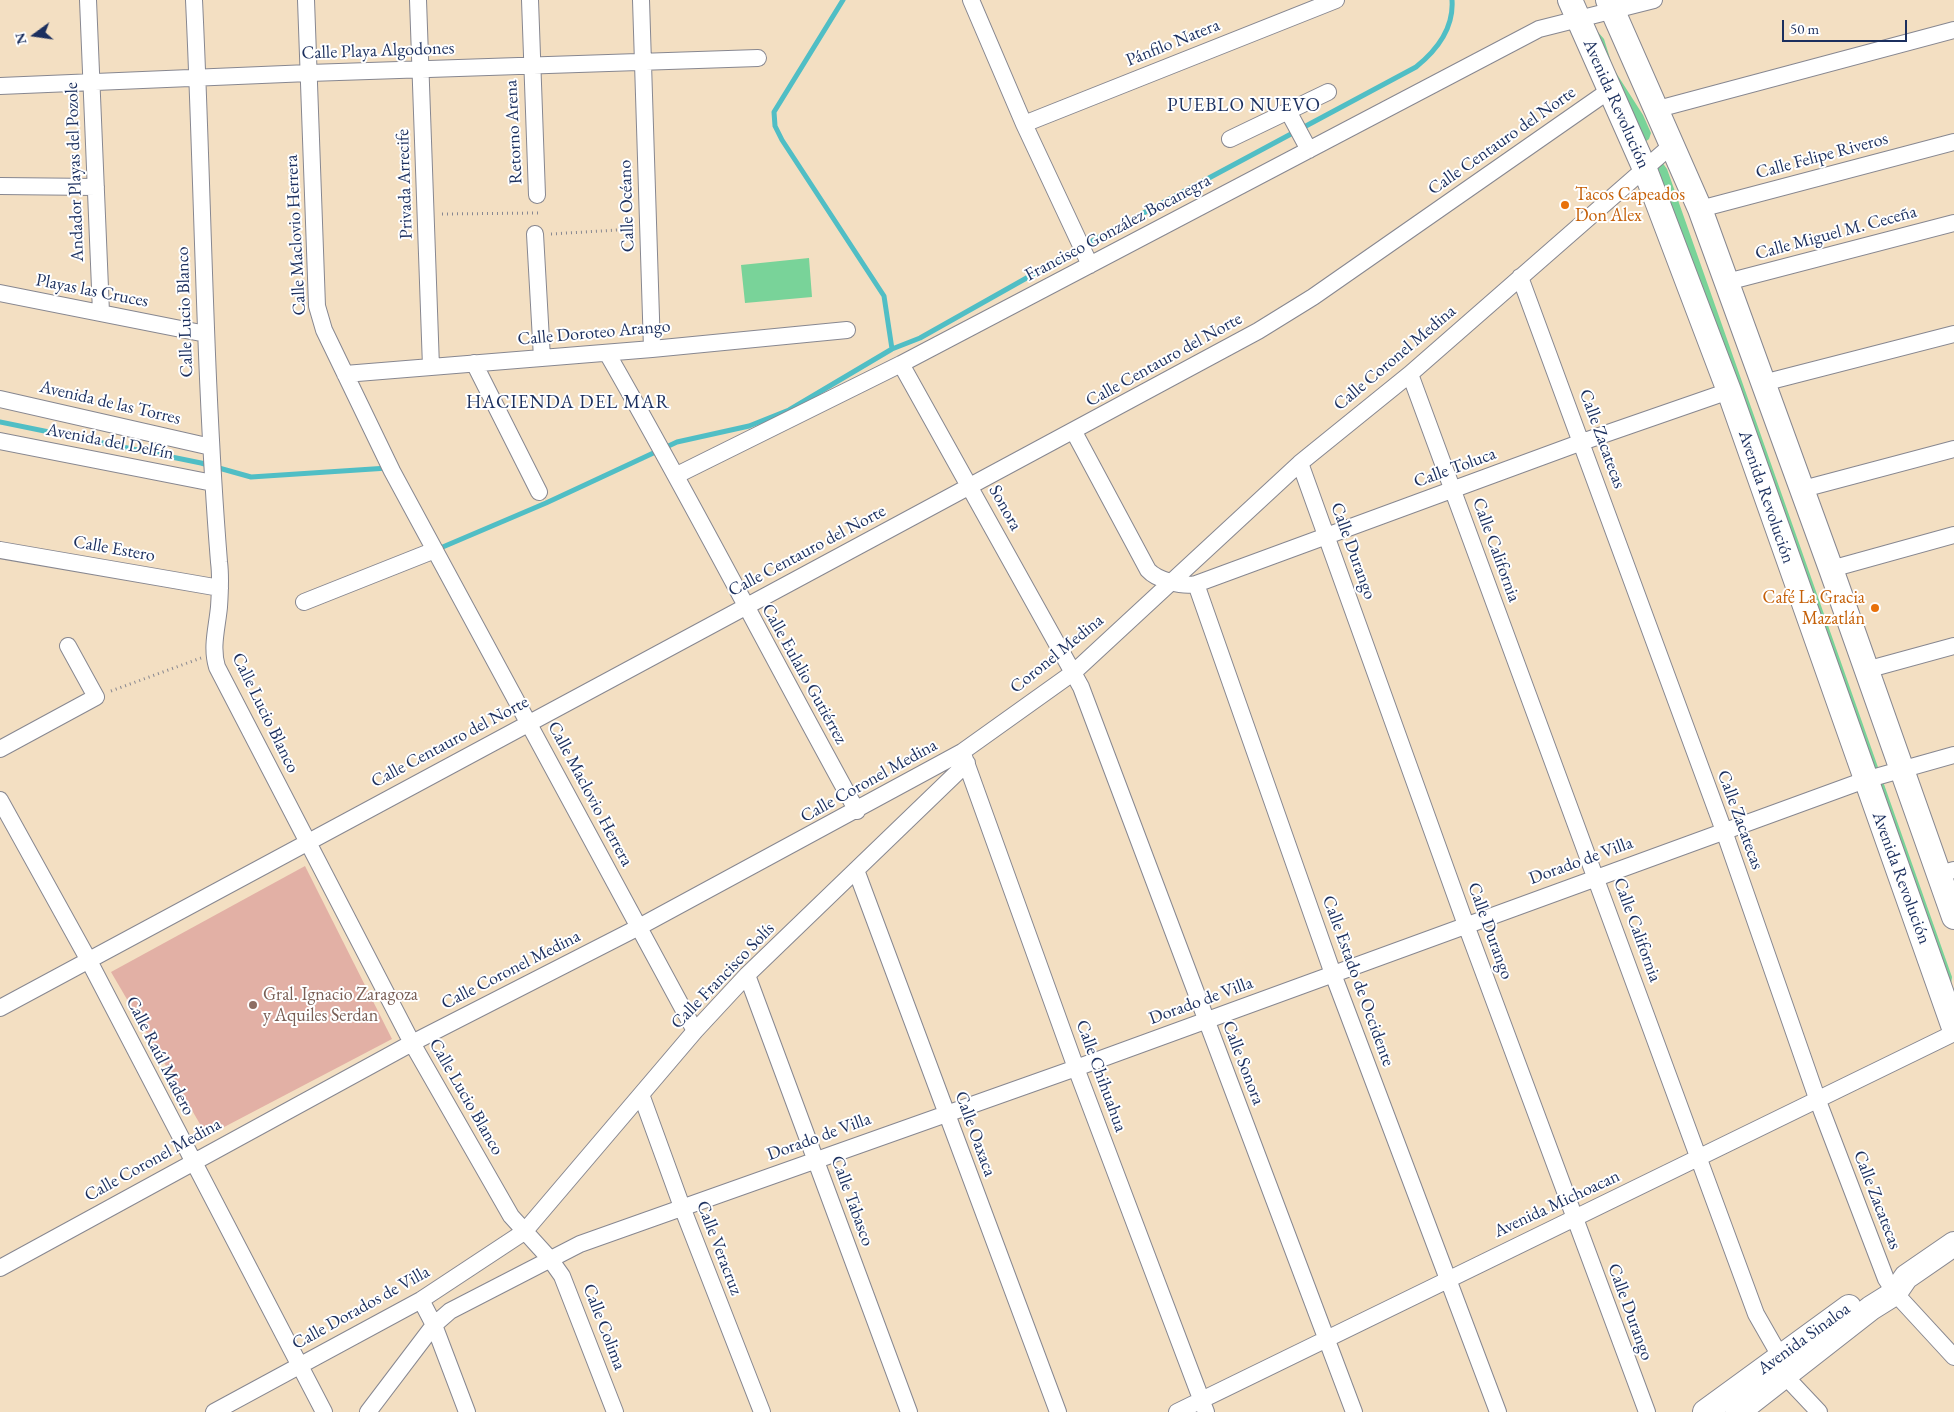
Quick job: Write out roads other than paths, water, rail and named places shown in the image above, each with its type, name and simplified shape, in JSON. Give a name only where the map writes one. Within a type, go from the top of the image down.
[{"type":"street","name":"Andador Playas del Pozole","points":[[88,0],[101,312]]},
{"type":"street","name":"Calle Lucio Blanco","points":[[194,0],[206,334],[220,588],[213,653],[224,683],[412,1043],[511,1216],[550,1259]]},
{"type":"street","name":"Calle Maclovio Herrera","points":[[306,0],[317,306],[324,330],[392,471],[695,1031]]},
{"type":"street","name":"Privada Arrecife","points":[[418,0],[431,367]]},
{"type":"street","name":"Retorno Arena","points":[[530,0],[537,195]]},
{"type":"street","name":"Calle Océano","points":[[641,0],[652,349]]},
{"type":"street","points":[[971,0],[1024,124],[1084,252]]},
{"type":"street","name":"Pánfilo Natera","points":[[1024,124],[1336,0]]},
{"type":"street","name":"Francisco González Bocanegra","points":[[675,471],[901,364],[1084,252],[1309,150],[1574,9],[1654,0]]},
{"type":"street","name":"Avenida Revolución","points":[[1611,5],[1700,209],[1832,569],[1901,769],[1947,872],[1954,917]]},
{"type":"street","name":"Avenida Revolución","points":[[1574,9],[1644,167],[1729,391],[1954,1028]]},
{"type":"street","points":[[1658,109],[1954,30]]},
{"type":"street","name":"Calle Playa Algodones","points":[[0,86],[309,73],[421,71],[758,58]]},
{"type":"street","name":"Calle Centauro del Norte","points":[[0,1008],[307,841],[1074,432],[1258,331],[1313,297],[1610,90]]},
{"type":"street","points":[[1230,139],[1328,92]]},
{"type":"street","points":[[1288,111],[1309,150]]},
{"type":"street","name":"Calle Felipe Riveros","points":[[1700,209],[1954,142]]},
{"type":"street","name":"Calle Coronel Medina","points":[[1172,581],[1300,463],[1410,374],[1644,167],[1673,144]]},
{"type":"street","points":[[0,186],[96,187]]},
{"type":"street","name":"Calle Miguel M. Ceceña","points":[[1727,282],[1954,223]]},
{"type":"street","points":[[535,234],[542,358]]},
{"type":"street","name":"Calle Zacatecas","points":[[1520,277],[1724,831],[1818,1101],[1896,1283],[1954,1357]]},
{"type":"street","name":"Playas las Cruces","points":[[0,294],[101,312],[206,334]]},
{"type":"street","name":"Calle Doroteo Arango","points":[[345,374],[607,353],[847,330]]},
{"type":"street","points":[[1764,384],[1954,334]]},
{"type":"street","name":"Calle Eulalio Gutiérrez","points":[[607,353],[675,471],[745,607],[857,811]]},
{"type":"street","points":[[474,363],[539,492]]},
{"type":"street","name":"Sonora","points":[[901,364],[1074,672]]},
{"type":"street","name":"Calle California","points":[[1410,374],[1756,1314],[1783,1366],[1819,1412]]},
{"type":"street","name":"Calle Toluca","points":[[1196,584],[1582,442],[1729,391]]},
{"type":"street","name":"Avenida de las Torres","points":[[0,399],[211,447]]},
{"type":"street","points":[[1074,432],[1148,570],[1157,577],[1190,585],[1196,584]]},
{"type":"street","name":"Avenida del Delfín","points":[[0,441],[213,483]]},
{"type":"street","points":[[1803,489],[1954,449]]},
{"type":"street","name":"Calle Durango","points":[[1300,463],[1466,925],[1637,1390],[1647,1412]]},
{"type":"street","points":[[1832,569],[1954,536]]},
{"type":"street","name":"Calle Estero","points":[[0,550],[220,588]]},
{"type":"street","points":[[304,602],[434,550]]},
{"type":"street","name":"Coronel Medina","points":[[965,758],[1074,672],[1172,581]]},
{"type":"street","name":"Calle Estado de Occidente","points":[[1196,584],[1333,974],[1498,1412]]},
{"type":"street","points":[[0,749],[96,697],[68,646]]},
{"type":"street","points":[[1866,670],[1954,646]]},
{"type":"street","name":"Calle Sonora","points":[[1074,672],[1354,1412]]},
{"type":"street","name":"Dorado de Villa","points":[[550,1259],[580,1244],[1076,1068],[1865,780],[1954,755]]},
{"type":"street","name":"Calle Coronel Medina","points":[[0,1268],[412,1043],[639,927],[857,811],[965,758]]},
{"type":"street","name":"Calle Francisco Solís","points":[[524,1232],[642,1096],[695,1031],[747,976],[856,870],[965,758]]},
{"type":"street","name":"Calle Chihuahua","points":[[965,758],[1076,1068],[1204,1406]]},
{"type":"street","name":"Calle Raúl Madero","points":[[0,800],[88,959],[192,1162],[324,1412]]},
{"type":"street","name":"Calle Oaxaca","points":[[856,870],[1058,1412]]},
{"type":"street","name":"Calle Tabasco","points":[[747,976],[909,1412]]},
{"type":"street","name":"Avenida Michoacan","points":[[1177,1412],[1204,1406],[1448,1278],[1700,1159],[1954,1033]]},
{"type":"street","name":"Calle Veracruz","points":[[642,1096],[682,1207],[762,1412]]},
{"type":"street","name":"Calle Dorados de Villa","points":[[214,1412],[421,1300],[524,1232]]},
{"type":"street","name":"Avenida Sinaloa","points":[[1705,1412],[1783,1366],[1896,1283],[1954,1244]]},
{"type":"street","points":[[368,1412],[434,1324],[450,1311],[550,1259]]},
{"type":"street","name":"Calle Colima","points":[[550,1259],[570,1292],[615,1412]]},
{"type":"street","points":[[421,1300],[434,1324],[467,1412]]},
{"type":"street","name":"Avenida Sinaloa","points":[[1738,1412],[1783,1366]]},
{"type":"waterway","points":[[438,549],[546,503],[677,442],[749,426],[789,410],[892,349],[884,296],[782,140],[775,126],[774,112],[843,0]]},
{"type":"waterway","points":[[892,349],[920,338],[1110,231],[1416,67],[1443,38],[1450,20],[1452,0]]},
{"type":"waterway","points":[[0,422],[201,463],[251,477],[388,468]]},
{"type":"place","name":"Tacos Capeados Don Alex","points":[[1565,205]]},
{"type":"place","name":"Café La Gracia Mazatlán","points":[[1875,608]]},
{"type":"place","name":"Gral. Ignacio Zaragoza y Aquiles Serdan","points":[[253,1005]]},
{"type":"district","name":"PUEBLO NUEVO","points":[[1244,106]]},
{"type":"district","name":"HACIENDA DEL MAR","points":[[568,403]]}]
